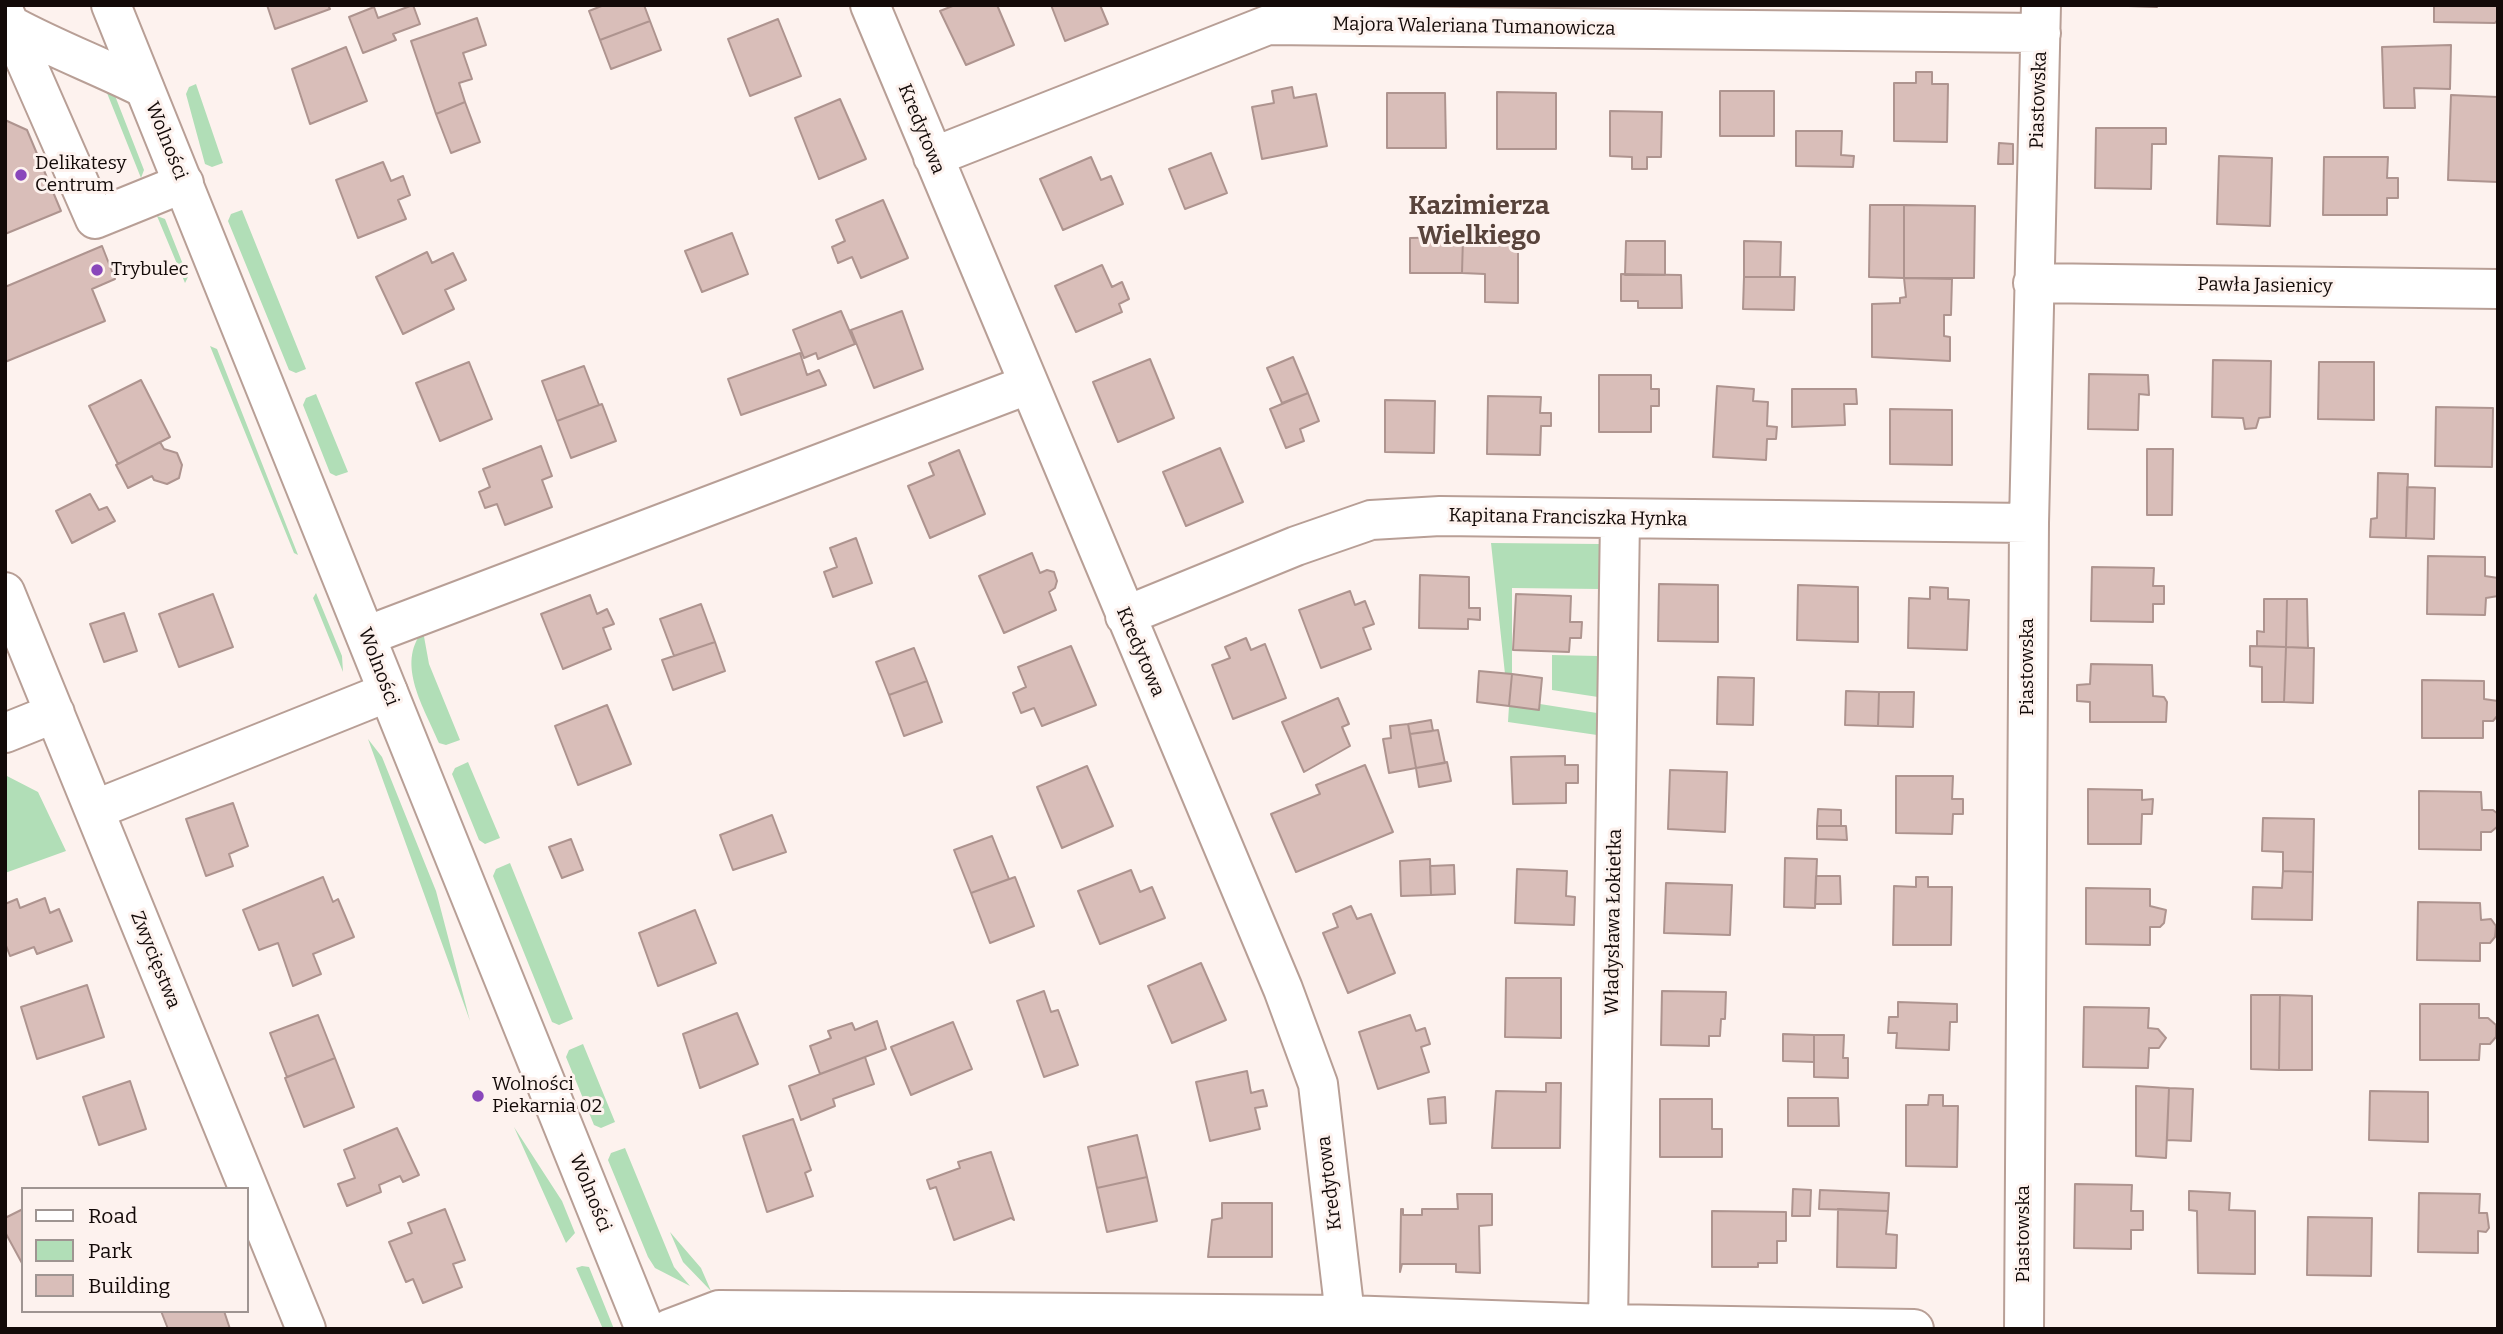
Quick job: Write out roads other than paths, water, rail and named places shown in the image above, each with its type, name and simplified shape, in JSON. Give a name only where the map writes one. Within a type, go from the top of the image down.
[{"type":"street","name":"Wolności","points":[[111,5],[645,1329]]},
{"type":"street","name":"Kredytowa","points":[[870,5],[1027,385],[1283,989],[1318,1084],[1345,1315]]},
{"type":"street","name":"Majora Waleriana Tumanowicza","points":[[933,157],[1266,15],[2041,19]]},
{"type":"street","name":"Piastowska","points":[[2024,1329],[2029,523],[2041,19]]},
{"type":"street","points":[[9,21],[68,56],[86,59],[144,88]]},
{"type":"street","points":[[9,21],[95,219],[184,183]]},
{"type":"street","name":"Pawła Jasienicy","points":[[2033,283],[2498,289]]},
{"type":"street","points":[[366,636],[1027,385]]},
{"type":"street","name":"Kapitana Franciszka Hynka","points":[[1125,616],[1296,546],[1371,520],[1440,516],[2029,523]]},
{"type":"street","name":"Władysława Łokietka","points":[[1608,1324],[1620,519]]},
{"type":"street","name":"Zwycięstwa","points":[[5,592],[306,1329]]},
{"type":"street","points":[[94,810],[388,692]]},
{"type":"street","points":[[5,733],[55,713]]},
{"type":"street","points":[[669,1329],[719,1310],[1345,1315],[1608,1324],[1914,1329]]},
{"type":"place","name":"Delikatesy Centrum","points":[[21,175]]},
{"type":"place","name":"Trybulec","points":[[97,270]]},
{"type":"place","name":"Wolności Piekarnia 02","points":[[478,1096]]},
{"type":"district","name":"Kazimierza Wielkiego","points":[[1479,222]]}]
